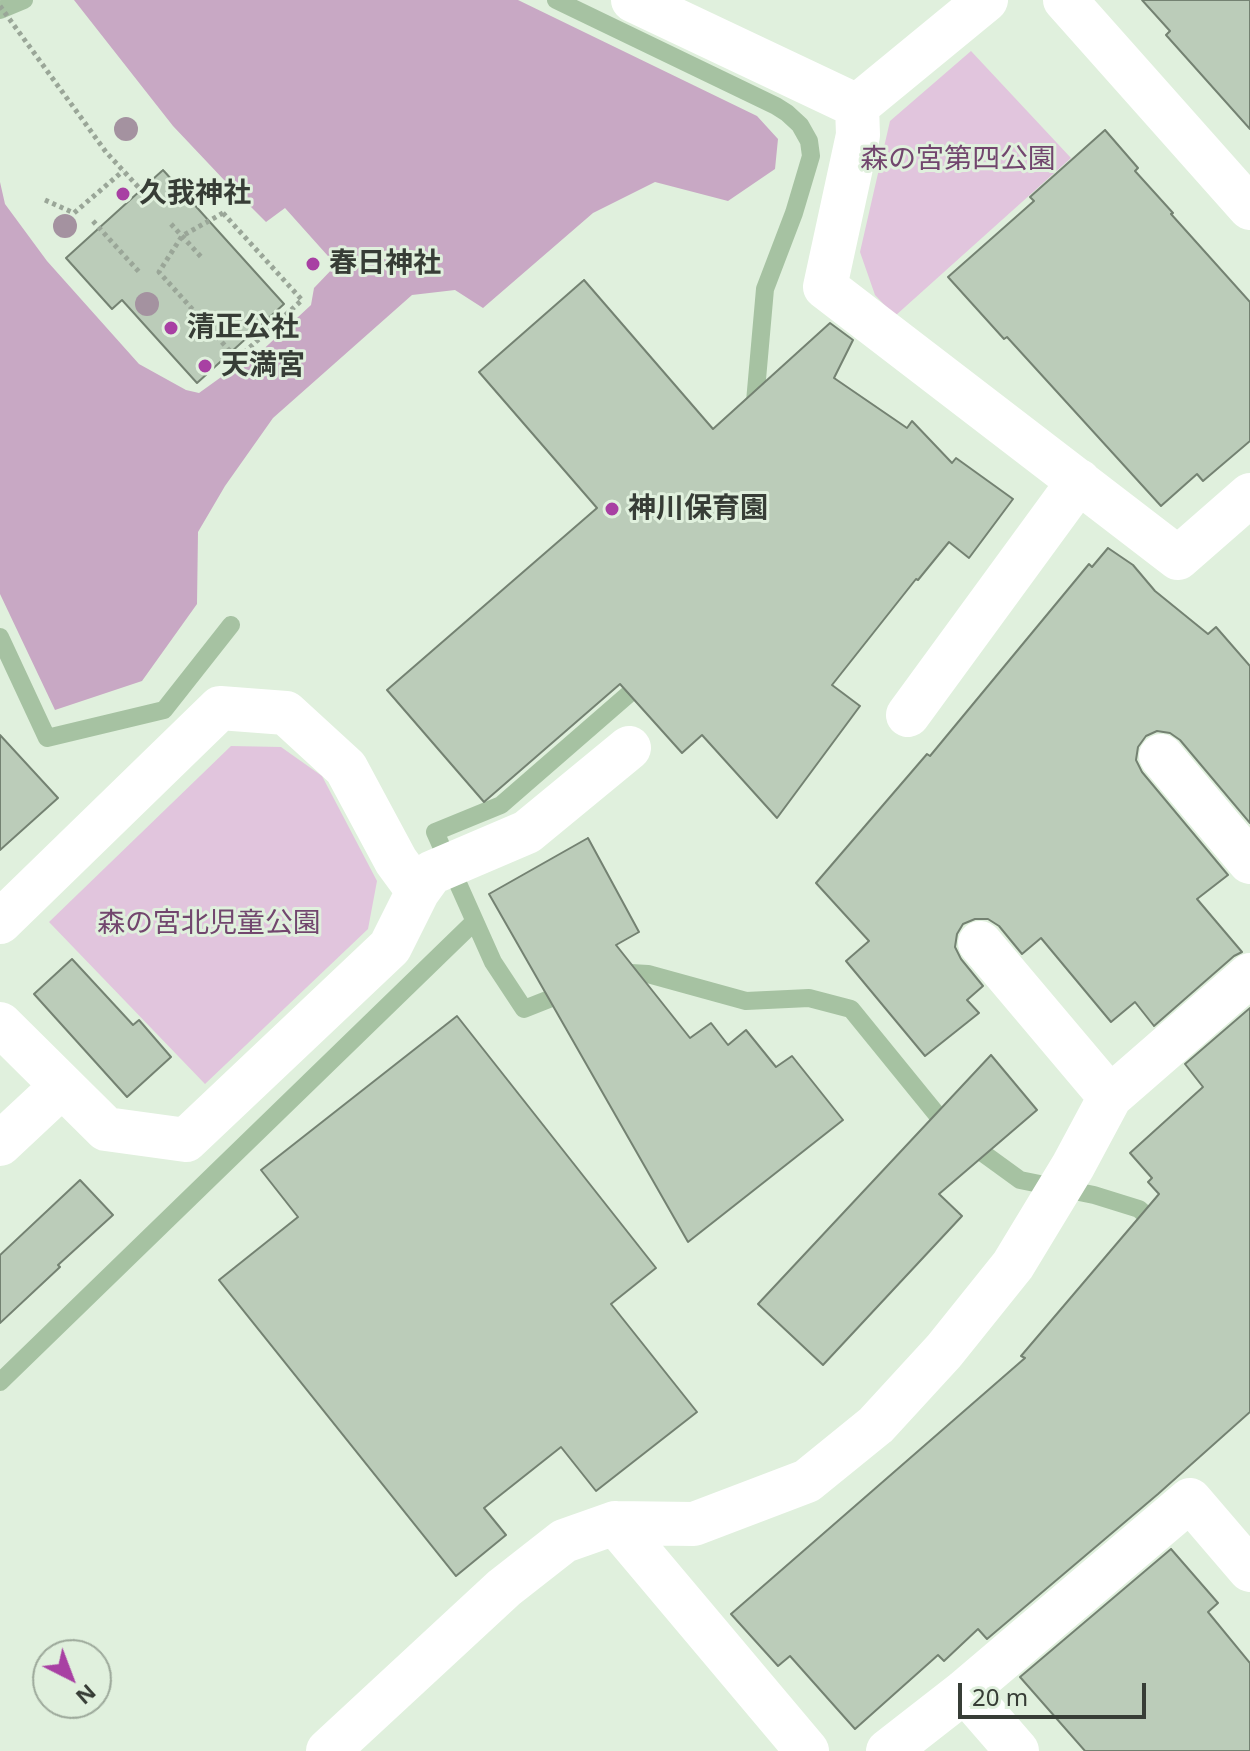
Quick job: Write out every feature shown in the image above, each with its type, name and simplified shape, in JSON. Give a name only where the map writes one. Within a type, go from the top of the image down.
[{"type":"street","points":[[633,0],[857,106]]},
{"type":"street","points":[[857,106],[986,0]]},
{"type":"street","points":[[1065,0],[1250,208]]},
{"type":"street","points":[[857,106],[858,135],[825,287],[1178,558],[1250,495]]},
{"type":"street","points":[[908,715],[1079,481]]},
{"type":"street","points":[[0,922],[220,708],[286,713],[346,768],[396,861],[425,882]]},
{"type":"street","points":[[0,1024],[106,1129],[186,1140],[390,947],[425,882],[479,851],[527,832],[629,748]]},
{"type":"street","points":[[1161,756],[1250,862]]},
{"type":"street","points":[[980,943],[1110,1097]]},
{"type":"street","points":[[328,1751],[504,1588],[564,1541],[615,1523],[694,1524],[807,1481],[876,1425],[944,1351],[1013,1265],[1073,1166],[1110,1097],[1250,975]]},
{"type":"street","points":[[0,1144],[62,1086]]},
{"type":"street","points":[[888,1751],[965,1691],[1190,1500],[1250,1570]]},
{"type":"street","points":[[615,1523],[807,1751]]},
{"type":"street","points":[[965,1691],[1017,1751]]},
{"type":"path","points":[[0,6],[106,152],[141,190]]},
{"type":"path","points":[[45,200],[74,213],[123,171]]},
{"type":"path","points":[[223,213],[302,300],[237,359],[159,272],[182,236],[223,213]]},
{"type":"path","points":[[93,221],[140,273]]},
{"type":"path","points":[[171,224],[203,259]]},
{"type":"green space","name":"森の宮第四公園","points":[[971,51],[1071,158],[895,316],[875,295],[860,252],[890,121]]},
{"type":"green space","name":"森の宮北児童公園","points":[[231,746],[281,747],[322,776],[377,881],[368,929],[205,1084],[49,922]]},
{"type":"shaded area","points":[[74,0],[518,0],[757,116],[778,139],[775,169],[728,201],[655,182],[593,213],[483,308],[455,290],[412,295],[273,418],[225,486],[198,532],[197,604],[142,681],[55,710],[0,594],[0,182],[5,204],[47,261],[139,364],[186,390],[199,393],[224,375],[241,370],[311,305],[314,288],[336,265],[285,208],[266,222],[225,181],[173,126]]},
{"type":"building","points":[[1142,0],[1250,0],[1250,129],[1166,35],[1170,31]]},
{"type":"building","points":[[1105,130],[1138,168],[1135,171],[1171,214],[1250,302],[1250,441],[1203,481],[1197,474],[1161,506],[948,277],[1034,201],[1030,197]]},
{"type":"building","points":[[163,170],[284,304],[197,383],[122,300],[112,309],[66,258]]},
{"type":"building","points":[[584,280],[713,429],[830,323],[853,340],[834,378],[907,428],[912,421],[952,463],[956,458],[1013,499],[969,558],[949,542],[832,685],[860,706],[777,818],[702,735],[682,753],[620,684],[484,802],[387,690],[597,508],[479,372]]},
{"type":"building","points":[[1108,548],[1133,565],[1155,591],[1208,634],[1216,627],[1250,666],[1250,823],[1180,740],[1170,733],[1157,731],[1146,736],[1138,747],[1136,760],[1142,772],[1228,875],[1197,899],[1242,952],[1154,1026],[1135,1002],[1111,1022],[1041,938],[1022,954],[999,926],[988,919],[975,919],[963,924],[955,947],[983,986],[967,1000],[979,1013],[925,1056],[846,961],[869,941],[816,883],[927,754],[930,756],[1089,564],[1092,567]]},
{"type":"building","points":[[0,735],[58,798],[0,850]]},
{"type":"building","points":[[588,838],[639,932],[616,945],[690,1038],[711,1023],[728,1045],[746,1030],[776,1067],[792,1056],[843,1120],[688,1242],[489,894]]},
{"type":"building","points":[[72,959],[133,1025],[139,1020],[171,1057],[127,1097],[34,994]]},
{"type":"building","points":[[1250,1008],[1250,1412],[987,1639],[978,1629],[944,1661],[938,1655],[855,1729],[790,1656],[778,1666],[731,1614],[1025,1358],[1021,1356],[1159,1194],[1148,1182],[1152,1178],[1130,1153],[1203,1087],[1185,1064]]},
{"type":"building","points":[[457,1016],[656,1268],[611,1304],[697,1412],[596,1491],[561,1447],[484,1508],[506,1535],[456,1576],[219,1280],[298,1217],[261,1170]]},
{"type":"building","points":[[991,1055],[1037,1110],[939,1194],[962,1216],[823,1365],[758,1304]]},
{"type":"building","points":[[80,1180],[113,1215],[0,1323],[0,1255]]},
{"type":"building","points":[[1171,1549],[1218,1603],[1208,1612],[1250,1663],[1250,1751],[1085,1751],[1020,1677]]},
{"type":"waterway","points":[[0,10],[24,0]]},
{"type":"waterway","points":[[556,0],[776,106],[800,125],[809,141],[811,156],[794,213],[765,289],[754,413]]},
{"type":"waterway","points":[[0,637],[47,738],[164,710],[231,625]]},
{"type":"waterway","points":[[572,990],[524,1009],[493,962],[435,832],[501,805],[646,679]]},
{"type":"waterway","points":[[0,1382],[474,922]]},
{"type":"waterway","points":[[614,972],[648,974],[746,1001],[809,998],[851,1009],[947,1127],[1020,1180],[1094,1195],[1139,1209],[1159,1227]]},
{"type":"place","name":"久我神社","points":[[123,194]]},
{"type":"place","name":"春日神社","points":[[313,264]]},
{"type":"place","name":"清正公社","points":[[171,328]]},
{"type":"place","name":"天満宮","points":[[205,366]]},
{"type":"place","name":"神川保育園","points":[[612,509]]}]
